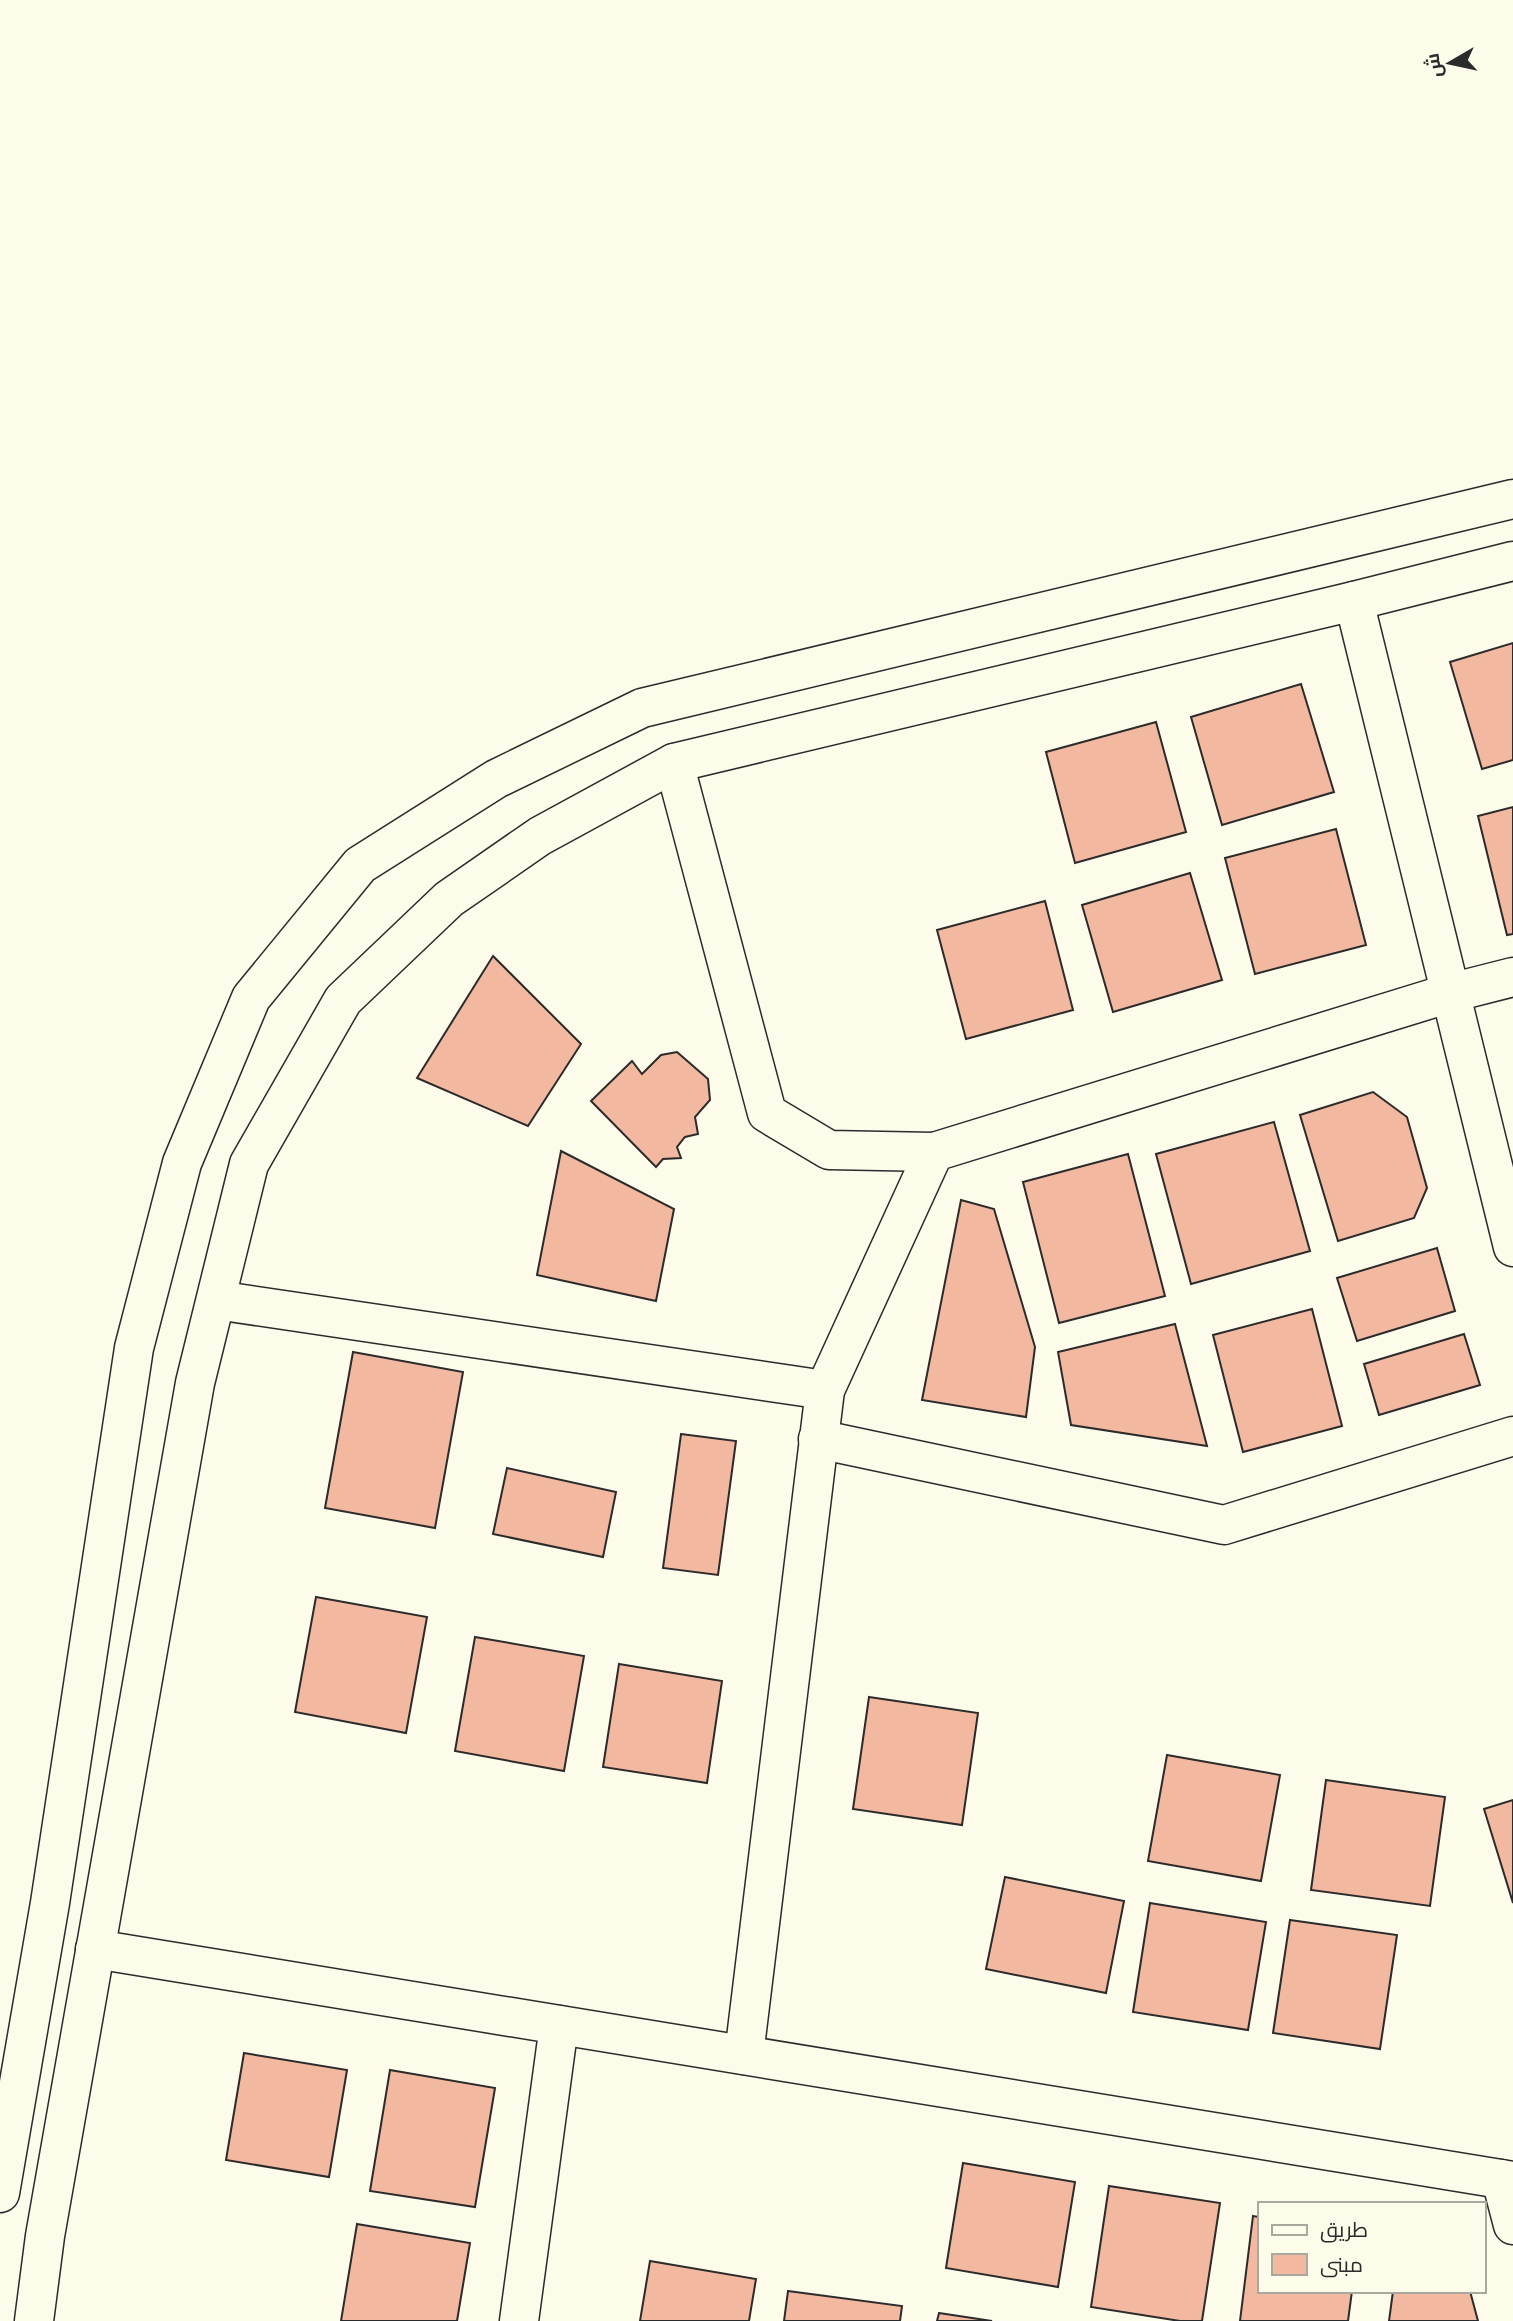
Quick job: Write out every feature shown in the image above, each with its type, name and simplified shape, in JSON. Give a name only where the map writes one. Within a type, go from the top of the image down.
[{"type":"street","points":[[0,2193],[50,1903],[134,1348],[182,1163],[251,998],[360,865],[496,779],[642,708],[1513,499]]},
{"type":"street","points":[[34,2321],[45,2236],[195,1383],[249,1164],[343,1000],[449,899],[540,836],[674,763],[1513,561]]},
{"type":"street","points":[[1354,601],[1513,1247]]},
{"type":"street","points":[[674,763],[767,1114],[829,1150],[934,1152],[1450,993],[1513,977]]},
{"type":"street","points":[[744,2055],[825,1390],[934,1152]]},
{"type":"street","points":[[215,1300],[825,1390]]},
{"type":"street","points":[[818,1439],[1224,1525],[1513,1436]]},
{"type":"street","points":[[95,1949],[1507,2180],[1513,2225]]},
{"type":"street","points":[[519,2321],[559,2025]]},
{"type":"building","points":[[1513,643],[1513,760],[1482,769],[1450,662]]},
{"type":"building","points":[[1301,684],[1334,792],[1222,825],[1191,717]]},
{"type":"building","points":[[1156,722],[1186,832],[1075,863],[1046,752]]},
{"type":"building","points":[[1513,807],[1513,934],[1507,935],[1478,816]]},
{"type":"building","points":[[1336,829],[1366,945],[1255,974],[1225,858]]},
{"type":"building","points":[[1190,873],[1222,980],[1113,1012],[1082,905]]},
{"type":"building","points":[[1045,901],[1073,1010],[966,1039],[937,930]]},
{"type":"building","points":[[493,956],[581,1044],[528,1126],[417,1078]]},
{"type":"building","points":[[677,1052],[708,1079],[710,1100],[695,1117],[698,1134],[685,1137],[677,1147],[681,1158],[663,1159],[656,1167],[591,1101],[632,1061],[642,1074],[661,1055]]},
{"type":"building","points":[[1373,1092],[1407,1117],[1427,1188],[1414,1218],[1338,1241],[1300,1115]]},
{"type":"building","points":[[1274,1122],[1310,1251],[1191,1284],[1156,1154]]},
{"type":"building","points":[[561,1151],[674,1209],[656,1301],[537,1275]]},
{"type":"building","points":[[1128,1154],[1165,1296],[1059,1323],[1023,1182]]},
{"type":"building","points":[[961,1200],[994,1209],[1035,1347],[1026,1417],[922,1400]]},
{"type":"building","points":[[1437,1248],[1455,1311],[1357,1341],[1337,1278]]},
{"type":"building","points":[[1312,1309],[1342,1426],[1243,1452],[1213,1335]]},
{"type":"building","points":[[1175,1324],[1207,1446],[1071,1425],[1058,1352]]},
{"type":"building","points":[[1464,1334],[1480,1385],[1379,1415],[1364,1364]]},
{"type":"building","points":[[353,1352],[463,1372],[435,1528],[325,1508]]},
{"type":"building","points":[[681,1434],[736,1441],[718,1575],[663,1568]]},
{"type":"building","points":[[507,1468],[616,1492],[603,1557],[493,1534]]},
{"type":"building","points":[[316,1597],[427,1617],[406,1733],[295,1712]]},
{"type":"building","points":[[475,1637],[584,1656],[564,1771],[455,1751]]},
{"type":"building","points":[[619,1664],[722,1681],[707,1783],[603,1767]]},
{"type":"building","points":[[869,1697],[978,1713],[962,1825],[853,1809]]},
{"type":"building","points":[[1167,1755],[1280,1775],[1261,1881],[1148,1861]]},
{"type":"building","points":[[1326,1780],[1445,1797],[1430,1906],[1311,1890]]},
{"type":"building","points":[[1513,1800],[1513,1903],[1484,1809]]},
{"type":"building","points":[[1005,1877],[1124,1901],[1106,1993],[986,1969]]},
{"type":"building","points":[[1150,1903],[1266,1922],[1248,2030],[1133,2012]]},
{"type":"building","points":[[1290,1920],[1397,1935],[1380,2049],[1273,2033]]},
{"type":"building","points":[[244,2053],[347,2070],[329,2177],[226,2160]]},
{"type":"building","points":[[390,2070],[495,2088],[475,2207],[370,2191]]},
{"type":"building","points":[[963,2163],[1075,2182],[1058,2287],[946,2268]]},
{"type":"building","points":[[1109,2186],[1220,2203],[1202,2321],[1180,2321],[1091,2307]]},
{"type":"building","points":[[1253,2216],[1258,2217],[1258,2293],[1352,2293],[1348,2321],[1240,2321]]},
{"type":"building","points":[[357,2224],[470,2243],[457,2321],[341,2321]]},
{"type":"building","points":[[650,2261],[756,2279],[749,2321],[640,2321]]},
{"type":"building","points":[[788,2291],[902,2306],[900,2321],[784,2321]]},
{"type":"building","points":[[1393,2293],[1471,2293],[1478,2321],[1389,2321]]},
{"type":"building","points":[[939,2313],[992,2321],[937,2321]]}]
